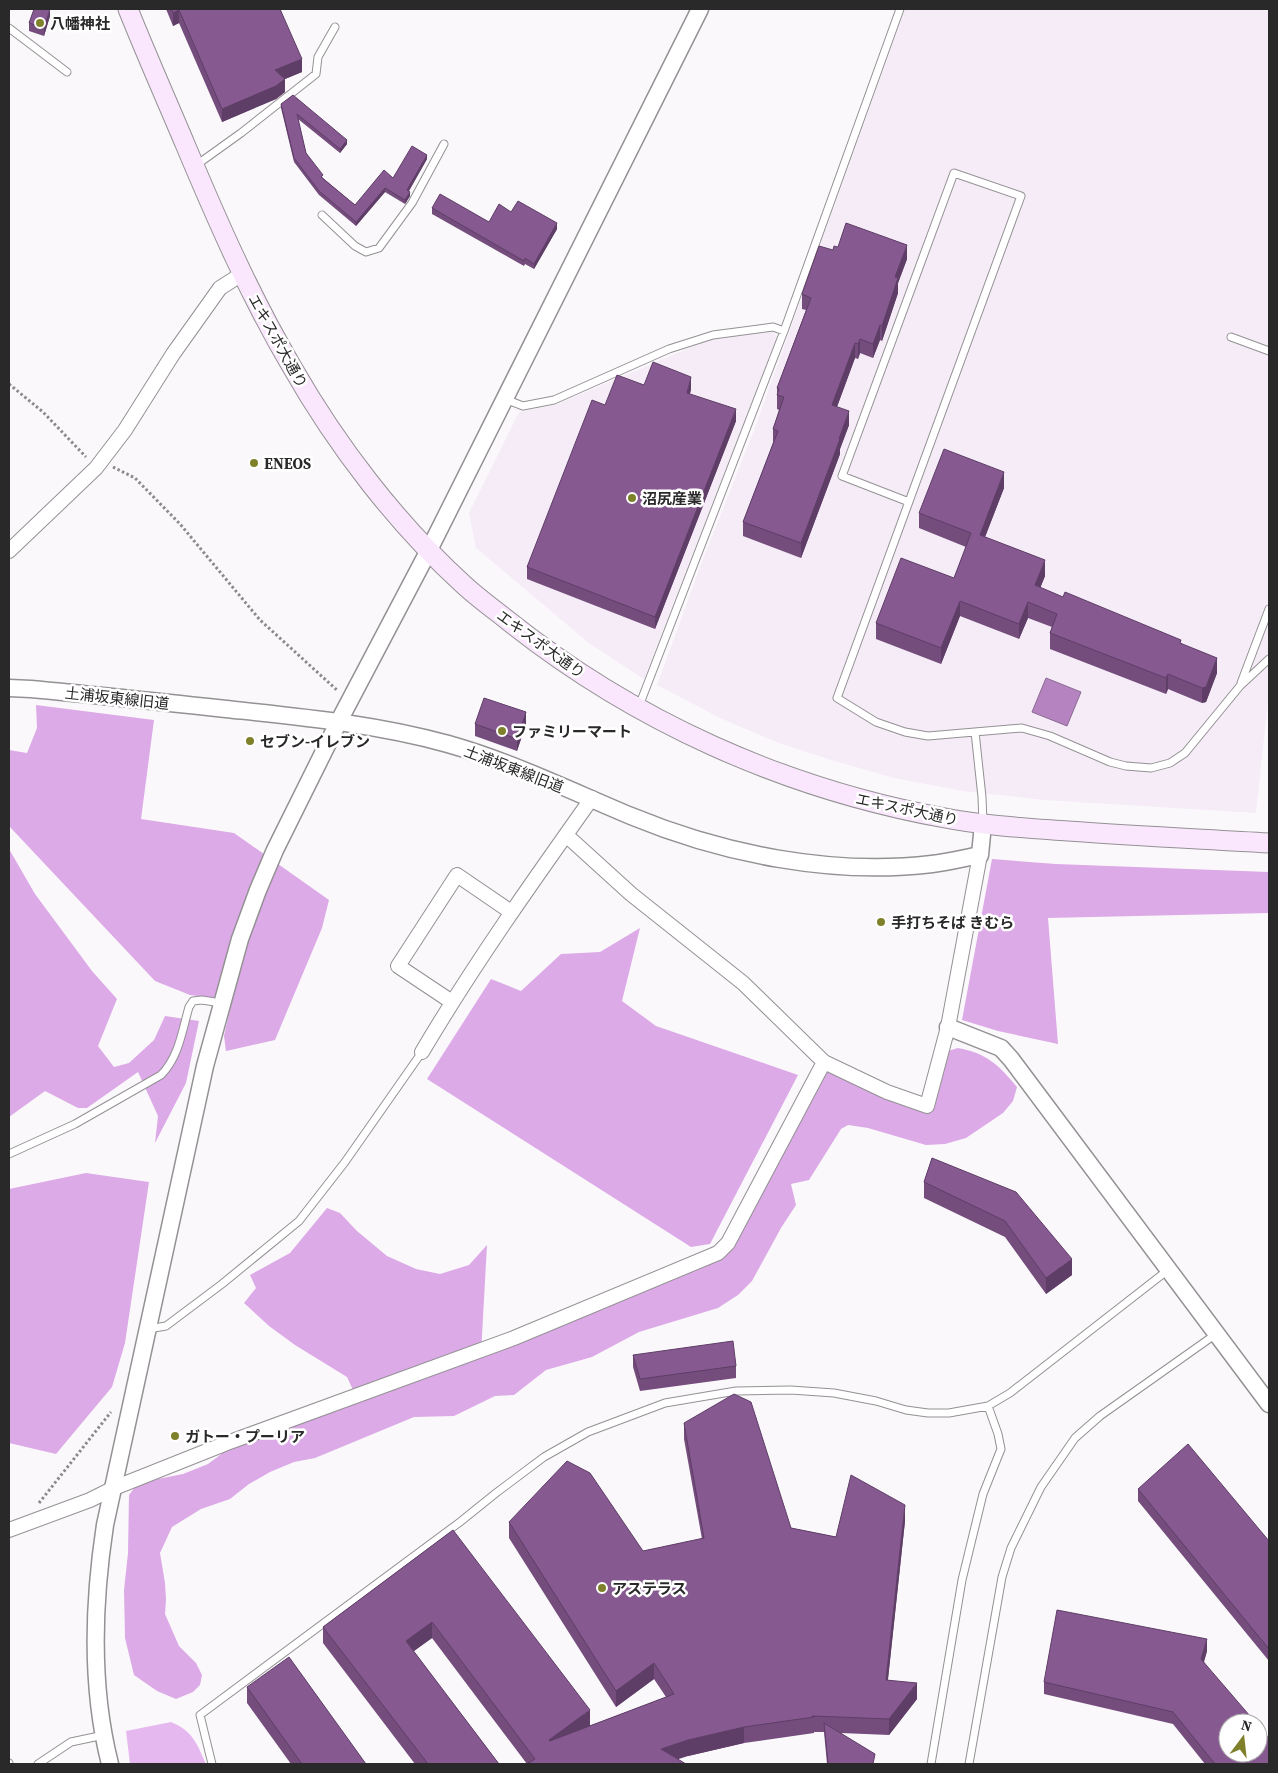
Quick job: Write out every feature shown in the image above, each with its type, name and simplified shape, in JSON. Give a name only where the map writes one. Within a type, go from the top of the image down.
[{"type":"main road","name":"エキスポ大通り","points":[[128,9],[242,274],[293,369],[324,419],[383,498],[429,550],[466,587],[533,641],[584,676],[638,709],[679,731],[724,752],[792,778],[855,798],[930,815],[983,824],[1100,834],[1269,843]]},
{"type":"street","points":[[110,1764],[98,1700],[95,1610],[100,1561],[106,1525],[205,1066],[240,940],[275,850],[339,721],[429,550],[700,9]]},
{"type":"street","points":[[9,551],[99,465],[125,430],[174,354],[220,288],[242,274]]},
{"type":"street","name":"土浦坂東線旧道","points":[[9,688],[339,721],[400,732],[450,745],[506,763],[592,798],[630,816],[702,841],[736,851],[784,860],[880,868],[931,865],[980,855]]},
{"type":"street","points":[[422,1052],[452,1002],[511,912],[592,798]]},
{"type":"street","points":[[566,835],[631,894],[743,983],[824,1062],[887,1092],[928,1106],[948,1027],[980,855],[983,824]]},
{"type":"street","points":[[452,1002],[398,966],[457,875],[511,912]]},
{"type":"street","points":[[948,1027],[1001,1048],[1269,1404]]},
{"type":"street","points":[[15,1528],[90,1500],[114,1488],[227,1443],[514,1338],[718,1253],[728,1243],[824,1062]]},
{"type":"lane","points":[[638,709],[784,332],[900,9]]},
{"type":"lane","points":[[194,166],[241,133],[316,74],[318,57],[335,26]]},
{"type":"lane","points":[[9,28],[67,72]]},
{"type":"lane","points":[[322,215],[355,246],[366,252],[379,248],[412,203],[444,144]]},
{"type":"lane","points":[[909,502],[842,476],[954,173],[1021,196],[909,502],[837,698],[876,722],[905,732],[928,736],[1022,728],[1050,736],[1110,762],[1126,766],[1151,768],[1170,763],[1185,753],[1240,686],[1269,659]]},
{"type":"lane","points":[[505,399],[523,406],[554,400],[669,349],[713,335],[773,327],[784,332]]},
{"type":"lane","points":[[1231,337],[1269,351]]},
{"type":"lane","points":[[1240,686],[1269,609]]},
{"type":"lane","points":[[975,732],[983,824]]},
{"type":"lane","points":[[9,1154],[75,1124],[160,1075],[169,1067],[177,1052],[189,1007],[193,1001],[202,1000],[221,1003]]},
{"type":"lane","points":[[148,1329],[166,1326],[222,1284],[299,1221],[345,1162],[422,1052]]},
{"type":"lane","points":[[212,1764],[200,1715],[460,1522],[544,1457],[588,1432],[665,1403],[736,1391],[791,1390],[834,1393],[876,1401],[906,1410],[928,1413],[949,1413],[988,1406],[1010,1392],[1168,1270]]},
{"type":"lane","points":[[969,1764],[1002,1577],[1011,1548],[1041,1486],[1075,1438],[1100,1416],[1216,1334]]},
{"type":"lane","points":[[931,1764],[962,1580],[983,1494],[1001,1449],[988,1406]]},
{"type":"lane","points":[[38,1764],[71,1742],[104,1735]]},
{"type":"path","points":[[9,384],[43,412],[99,465],[135,478],[180,524],[260,620],[350,701]]},
{"type":"path","points":[[15,1528],[111,1412]]},
{"type":"shaded area","points":[[905,9],[1269,9],[1269,691],[1256,813],[1044,800],[963,791],[894,778],[776,742],[720,718],[657,685],[703,559],[753,433]]},
{"type":"shaded area","points":[[772,331],[777,337],[644,679],[590,644],[476,548],[469,513],[519,412],[555,405],[710,339]]},
{"type":"shaded area","points":[[1046,678],[1081,692],[1067,726],[1032,712]]},
{"type":"shaded area","points":[[36,705],[154,720],[141,819],[234,833],[329,900],[322,928],[275,1040],[226,1051],[224,1036],[232,1001],[190,995],[155,981],[9,826],[9,750],[27,753],[37,728]]},
{"type":"shaded area","points":[[9,849],[35,894],[92,971],[117,999],[98,1046],[114,1067],[129,1063],[154,1040],[165,1016],[199,1021],[186,1083],[155,1143],[158,1116],[138,1072],[87,1108],[78,1108],[45,1091],[9,1117]]},
{"type":"shaded area","points":[[992,859],[1056,864],[1269,872],[1269,913],[1048,918],[1058,1044],[998,1031],[962,1020]]},
{"type":"shaded area","points":[[640,928],[622,1001],[656,1026],[798,1075],[710,1244],[691,1247],[427,1079],[491,979],[521,991],[561,954],[600,952]]},
{"type":"shaded area","points":[[958,1048],[976,1053],[991,1061],[1017,1087],[1013,1101],[1003,1113],[966,1138],[945,1144],[926,1145],[868,1128],[848,1125],[841,1129],[809,1180],[791,1184],[796,1205],[752,1281],[738,1295],[718,1308],[639,1332],[592,1357],[546,1370],[514,1395],[495,1396],[454,1416],[414,1417],[315,1458],[294,1462],[270,1472],[249,1484],[230,1499],[201,1509],[172,1527],[160,1553],[165,1583],[165,1614],[179,1646],[196,1663],[202,1675],[200,1685],[193,1692],[176,1699],[157,1691],[134,1675],[125,1638],[124,1590],[128,1553],[129,1495],[138,1483],[183,1474],[208,1464],[228,1449],[295,1422],[328,1414],[350,1400],[353,1390],[347,1377],[295,1345],[269,1326],[244,1303],[256,1288],[250,1275],[290,1253],[327,1208],[340,1213],[357,1231],[387,1256],[416,1269],[440,1274],[469,1265],[487,1245],[481,1354],[720,1258],[823,1074],[830,1072],[912,1107],[931,1113],[939,1076],[948,1051]]},
{"type":"shaded area","points":[[86,1173],[149,1182],[125,1343],[112,1387],[56,1454],[9,1443],[9,1189]]},
{"type":"shaded area","points":[[171,1722],[189,1734],[197,1744],[206,1764],[130,1764],[126,1731]]},
{"type":"building","points":[[34,9],[50,9],[44,28],[29,23]]},
{"type":"building","points":[[172,9],[280,9],[302,59],[275,70],[285,79],[276,86],[222,109],[179,10],[173,13]]},
{"type":"building","points":[[293,95],[347,140],[340,149],[297,114],[306,153],[323,175],[321,177],[355,205],[384,170],[393,178],[412,146],[427,155],[407,190],[410,192],[405,200],[385,188],[356,222],[319,191],[294,158],[281,104]]},
{"type":"building","points":[[440,194],[489,222],[499,204],[511,212],[518,201],[557,223],[534,264],[525,258],[524,261],[432,208]]},
{"type":"building","points":[[846,223],[907,245],[895,277],[898,278],[882,326],[880,325],[873,344],[860,339],[858,344],[855,343],[832,405],[849,411],[801,543],[743,522],[778,431],[773,429],[784,397],[777,395],[779,389],[777,388],[811,298],[802,294],[819,246],[833,250],[834,246],[838,247]]},
{"type":"building","name":"沼尻産業","points":[[653,362],[691,377],[687,393],[736,409],[655,617],[527,567],[592,400],[605,405],[617,375],[644,385]]},
{"type":"building","points":[[944,449],[1004,472],[980,535],[1045,560],[1035,585],[1063,597],[1065,592],[1181,640],[1180,643],[1217,658],[1206,687],[1202,688],[1168,674],[1166,678],[1050,633],[1057,614],[1028,602],[1019,624],[960,601],[941,648],[876,623],[901,558],[954,578],[971,533],[919,513]]},
{"type":"building","points":[[484,698],[526,712],[517,739],[475,724]]},
{"type":"building","points":[[932,1158],[1016,1192],[1072,1259],[1046,1278],[1005,1221],[924,1182]]},
{"type":"building","points":[[733,1341],[736,1366],[640,1379],[633,1355]]},
{"type":"building","points":[[734,1394],[751,1402],[791,1528],[836,1537],[851,1475],[905,1505],[886,1680],[917,1683],[889,1719],[812,1716],[814,1717],[744,1727],[688,1740],[661,1749],[686,1764],[527,1764],[535,1759],[432,1622],[406,1641],[499,1764],[428,1764],[323,1627],[453,1530],[590,1710],[550,1741],[674,1694],[654,1663],[616,1691],[509,1522],[567,1461],[590,1473],[643,1551],[704,1538],[684,1423]]},
{"type":"building","points":[[1188,1444],[1269,1541],[1269,1649],[1138,1489]]},
{"type":"building","points":[[1057,1610],[1207,1639],[1201,1659],[1247,1713],[1218,1713],[1218,1763],[1268,1763],[1268,1738],[1269,1764],[1215,1764],[1173,1712],[1044,1682]]},
{"type":"building","points":[[289,1657],[366,1764],[302,1764],[247,1687]]},
{"type":"building","points":[[824,1723],[875,1754],[873,1764],[827,1764]]},
{"type":"place","name":"八幡神社","points":[[40,23]]},
{"type":"place","name":"ENEOS","points":[[254,463]]},
{"type":"place","name":"沼尻産業","points":[[632,498]]},
{"type":"place","name":"ファミリーマート","points":[[502,731]]},
{"type":"place","name":"セブン-イレブン","points":[[250,741]]},
{"type":"place","name":"手打ちそば きむら","points":[[881,922]]},
{"type":"place","name":"ガトー・プーリア","points":[[175,1436]]},
{"type":"place","name":"アステラス","points":[[602,1588]]}]
